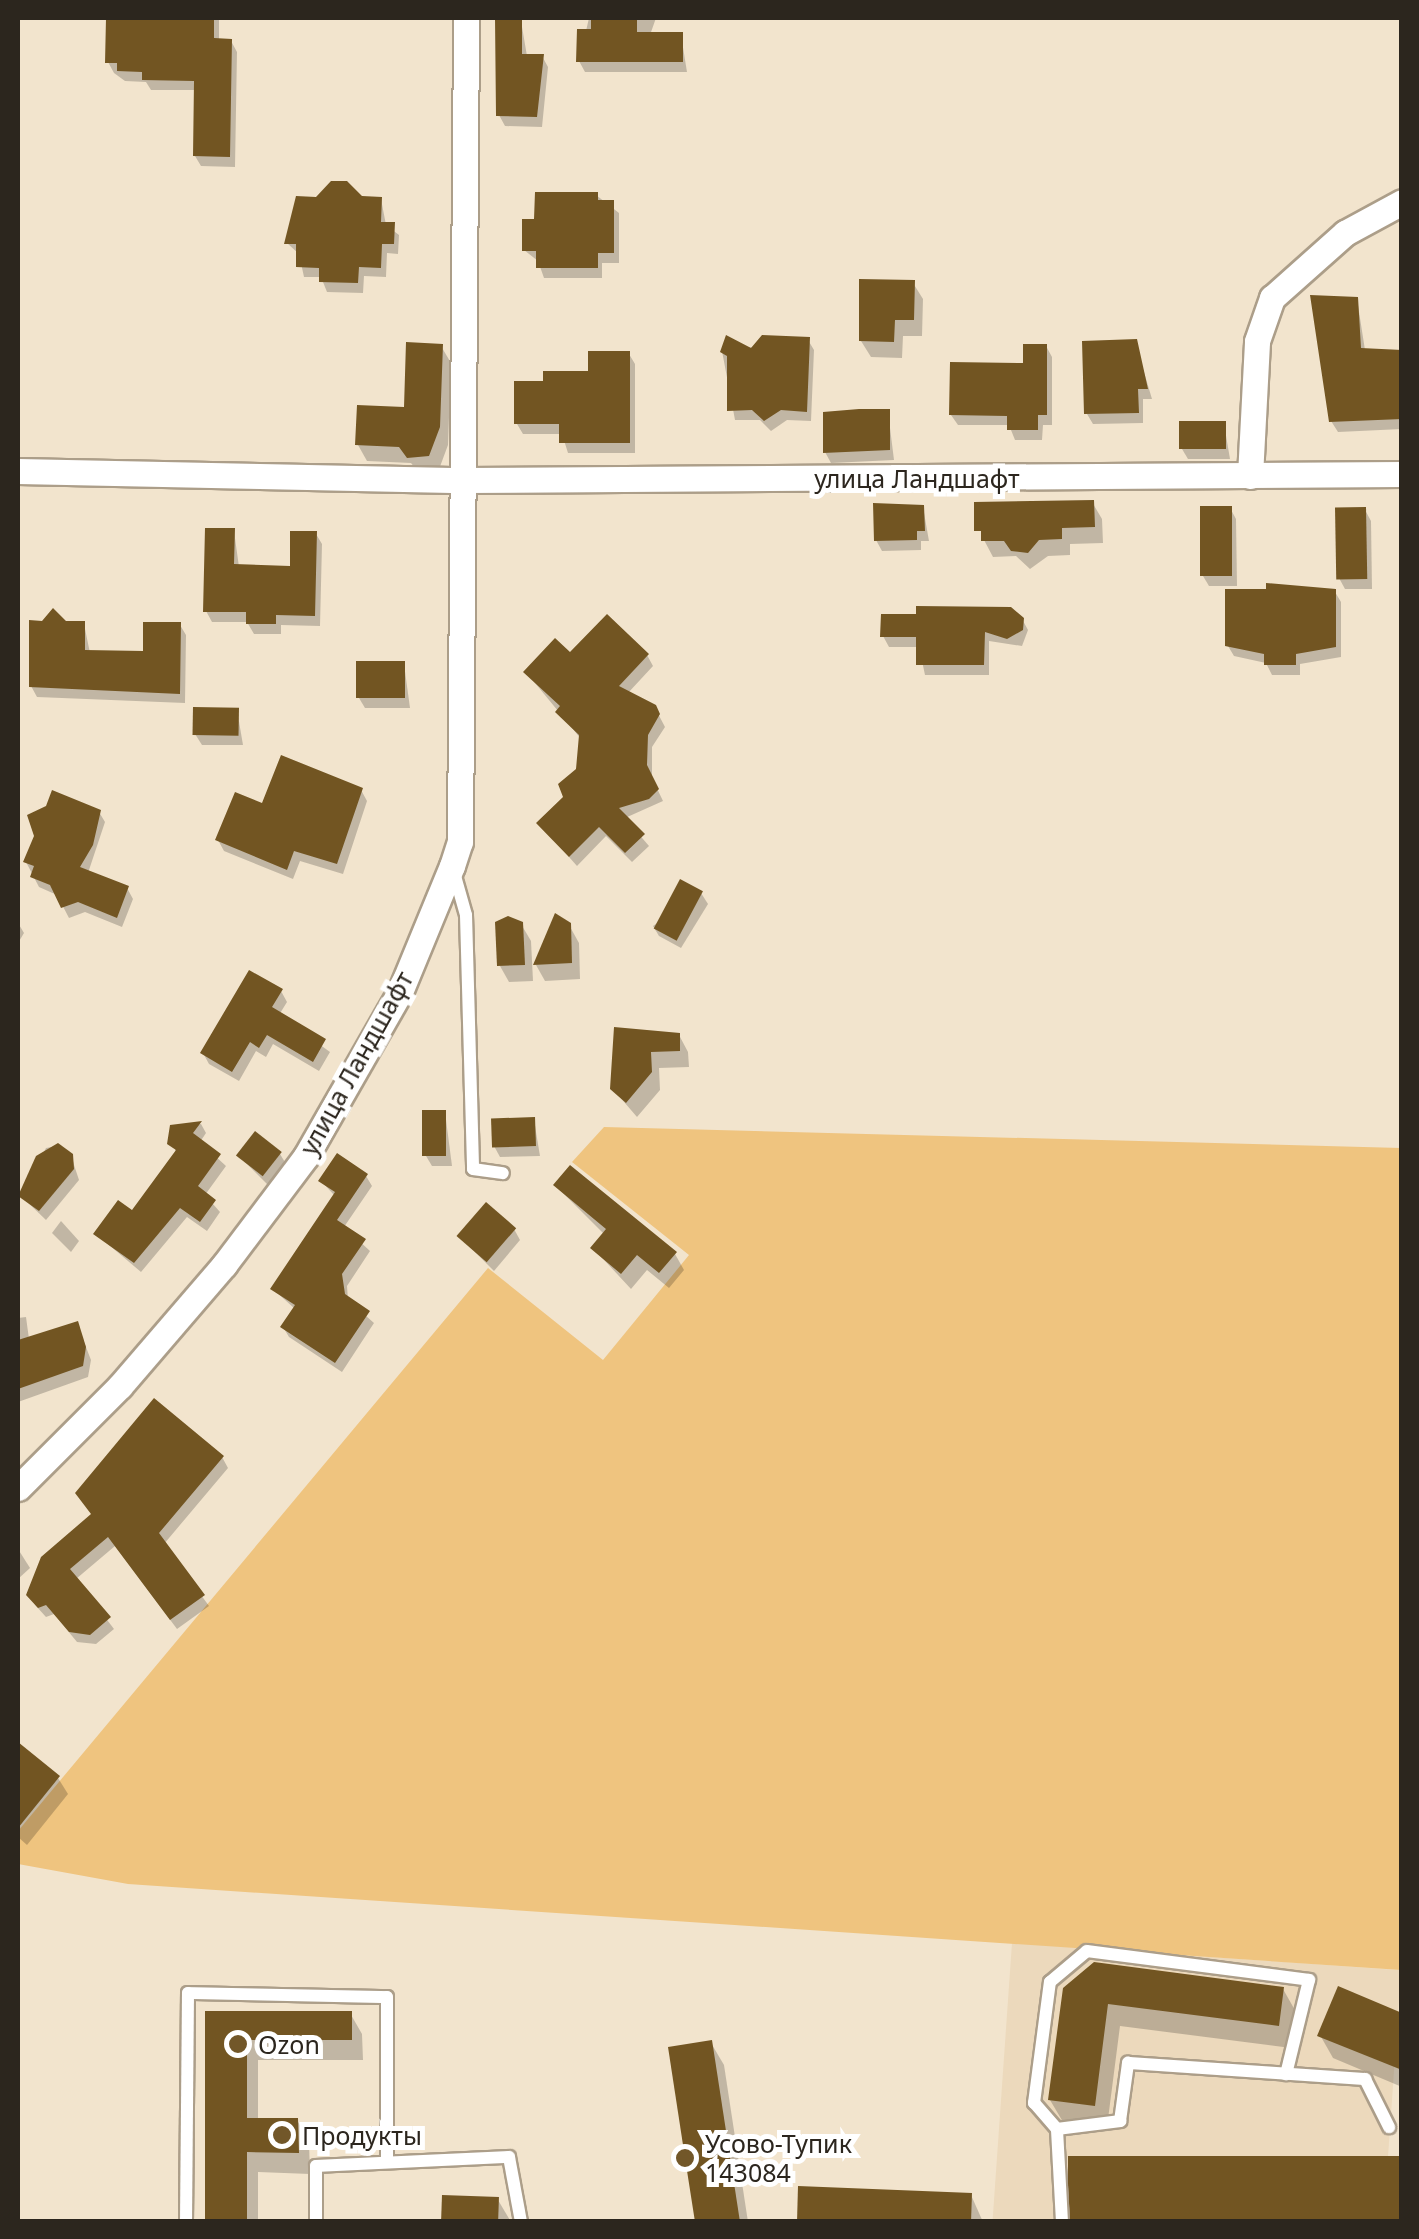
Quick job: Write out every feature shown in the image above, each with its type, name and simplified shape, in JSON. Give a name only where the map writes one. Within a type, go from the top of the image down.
[{"type":"street","name":"улица Ландшафт","points":[[18,1488],[120,1386],[224,1265],[306,1156],[400,992],[460,842],[466,18]]},
{"type":"street","points":[[1250,476],[1257,342],[1272,298],[1345,233],[1402,202]]},
{"type":"street","name":"улица Ландшафт","points":[[18,471],[464,480],[1402,474]]},
{"type":"lane","points":[[452,866],[466,915],[472,1169],[503,1174]]},
{"type":"lane","points":[[1062,2222],[1058,2129],[1034,2104],[1050,1982],[1086,1951],[1309,1980],[1286,2074]]},
{"type":"lane","points":[[186,2222],[188,1993],[388,1998],[388,2162]]},
{"type":"lane","points":[[1058,2129],[1120,2120],[1128,2064],[1365,2079],[1389,2126]]},
{"type":"lane","points":[[316,2222],[316,2166],[509,2157],[521,2222]]},
{"type":"shaded area","points":[[604,1127],[1401,1148],[1401,1970],[128,1884],[18,1864],[18,1831],[488,1268],[603,1360],[689,1255],[572,1162]]},
{"type":"shaded area","points":[[1012,1943],[1401,1970],[1383,2222],[993,2221]]},
{"type":"building","points":[[106,18],[214,18],[214,38],[232,39],[230,157],[193,156],[194,81],[142,80],[142,72],[117,71],[117,63],[105,63]]},
{"type":"building","points":[[495,18],[522,18],[522,54],[544,54],[537,117],[496,116]]},
{"type":"building","points":[[591,18],[637,18],[637,32],[683,32],[683,62],[576,62],[577,29],[591,29]]},
{"type":"building","points":[[331,181],[347,181],[362,196],[382,197],[381,222],[395,222],[394,244],[382,244],[381,268],[359,267],[358,283],[319,282],[319,268],[296,267],[296,244],[284,244],[296,196],[316,197]]},
{"type":"building","points":[[535,192],[598,192],[598,200],[614,200],[614,253],[598,253],[598,268],[536,268],[536,251],[522,251],[522,219],[534,219]]},
{"type":"building","points":[[859,279],[915,280],[914,320],[895,320],[894,342],[859,341]]},
{"type":"building","points":[[1310,295],[1358,297],[1361,348],[1402,350],[1402,419],[1329,422]]},
{"type":"building","points":[[726,335],[751,348],[762,335],[810,337],[807,412],[781,410],[764,421],[752,410],[727,411],[727,356],[720,352]]},
{"type":"building","points":[[1137,339],[1148,389],[1138,389],[1139,413],[1084,414],[1082,341]]},
{"type":"building","points":[[406,342],[443,344],[440,427],[429,456],[407,458],[399,447],[355,445],[357,405],[404,407]]},
{"type":"building","points":[[1023,344],[1047,344],[1047,415],[1038,415],[1038,430],[1007,430],[1007,416],[949,415],[950,362],[1023,363]]},
{"type":"building","points":[[588,351],[630,351],[630,443],[559,443],[559,424],[514,424],[514,381],[543,381],[543,371],[588,371]]},
{"type":"building","points":[[890,409],[890,450],[823,453],[823,412]]},
{"type":"building","points":[[1179,421],[1226,421],[1226,449],[1179,449]]},
{"type":"building","points":[[1094,500],[1095,527],[1062,528],[1062,539],[1039,540],[1028,553],[1011,551],[1004,541],[981,541],[981,531],[974,531],[974,502]]},
{"type":"building","points":[[873,503],[924,505],[925,531],[917,531],[917,540],[874,541]]},
{"type":"building","points":[[1200,506],[1232,506],[1232,576],[1200,576]]},
{"type":"building","points":[[1366,507],[1367,579],[1336,580],[1335,508]]},
{"type":"building","points":[[205,528],[235,528],[234,564],[290,566],[290,531],[317,531],[315,616],[276,615],[276,624],[246,624],[246,612],[203,612]]},
{"type":"building","points":[[1266,583],[1336,589],[1336,647],[1296,654],[1296,665],[1264,665],[1264,654],[1225,646],[1225,589],[1266,589]]},
{"type":"building","points":[[916,606],[1011,607],[1024,618],[1023,630],[1007,639],[985,632],[984,665],[916,665],[916,637],[880,637],[881,614],[916,614]]},
{"type":"building","points":[[53,608],[66,621],[85,621],[85,650],[143,651],[143,622],[181,622],[180,694],[29,687],[29,620],[42,621]]},
{"type":"building","points":[[607,614],[649,654],[619,686],[656,705],[660,714],[648,735],[647,765],[659,789],[649,799],[619,808],[645,834],[625,853],[599,827],[569,857],[536,823],[563,797],[558,784],[576,769],[579,735],[555,712],[560,706],[523,672],[555,638],[570,652]]},
{"type":"building","points":[[356,661],[405,661],[405,698],[356,698]]},
{"type":"building","points":[[193,707],[239,708],[239,736],[193,735]]},
{"type":"building","points":[[281,755],[363,788],[337,864],[294,851],[287,870],[215,840],[235,792],[262,803]]},
{"type":"building","points":[[52,790],[101,810],[93,845],[80,867],[129,886],[117,918],[78,902],[61,908],[50,885],[30,877],[34,866],[23,862],[34,836],[27,815],[46,806]]},
{"type":"building","points":[[680,879],[703,891],[677,941],[654,928]]},
{"type":"building","points":[[555,913],[571,923],[572,963],[533,965]]},
{"type":"building","points":[[508,916],[523,922],[525,965],[497,966],[495,922]]},
{"type":"building","points":[[249,970],[283,989],[272,1007],[326,1039],[313,1062],[267,1035],[259,1048],[250,1042],[232,1072],[200,1053]]},
{"type":"building","points":[[614,1027],[680,1033],[680,1051],[651,1052],[652,1072],[626,1103],[610,1089]]},
{"type":"building","points":[[422,1110],[446,1110],[446,1156],[422,1156]]},
{"type":"building","points":[[535,1117],[536,1146],[492,1148],[491,1119]]},
{"type":"building","points":[[202,1121],[193,1133],[221,1154],[198,1186],[216,1200],[200,1222],[180,1208],[134,1263],[93,1234],[118,1200],[132,1210],[176,1150],[167,1144],[170,1125]]},
{"type":"building","points":[[255,1131],[282,1152],[263,1176],[236,1155]]},
{"type":"building","points":[[58,1143],[73,1154],[74,1169],[39,1211],[18,1196],[36,1156]]},
{"type":"building","points":[[337,1153],[368,1174],[337,1220],[366,1239],[342,1274],[345,1294],[370,1311],[335,1363],[280,1327],[295,1305],[270,1289],[335,1192],[318,1181]]},
{"type":"building","points":[[570,1165],[677,1252],[659,1273],[637,1255],[621,1274],[590,1248],[606,1229],[553,1185]]},
{"type":"building","points":[[486,1202],[516,1228],[487,1262],[456,1236]]},
{"type":"building","points":[[78,1321],[86,1347],[83,1366],[18,1389],[18,1340]]},
{"type":"building","points":[[154,1398],[224,1456],[159,1533],[205,1595],[170,1620],[108,1537],[70,1569],[111,1617],[90,1635],[69,1632],[46,1605],[38,1608],[26,1595],[41,1557],[91,1514],[75,1493]]},
{"type":"building","points":[[18,1742],[60,1776],[18,1828]]},
{"type":"building","points":[[1094,1962],[1284,1987],[1279,2026],[1108,2004],[1095,2106],[1048,2100],[1063,1988]]},
{"type":"building","points":[[1338,1986],[1402,2013],[1402,2070],[1317,2036]]},
{"type":"building","points":[[205,2011],[352,2011],[352,2040],[247,2040],[247,2118],[298,2118],[299,2153],[247,2152],[247,2222],[205,2222]]},
{"type":"building","points":[[712,2040],[740,2222],[695,2222],[685,2158],[668,2047]]},
{"type":"building","points":[[1068,2156],[1402,2156],[1402,2222],[1068,2222]]},
{"type":"building","points":[[798,2186],[972,2193],[971,2222],[797,2222]]},
{"type":"building","points":[[442,2195],[499,2197],[498,2222],[441,2222]]},
{"type":"place","name":"Ozon","points":[[238,2044]]},
{"type":"place","name":"Продукты","points":[[282,2135]]},
{"type":"place","name":"Усово-Тупик 143084","points":[[685,2158]]}]
